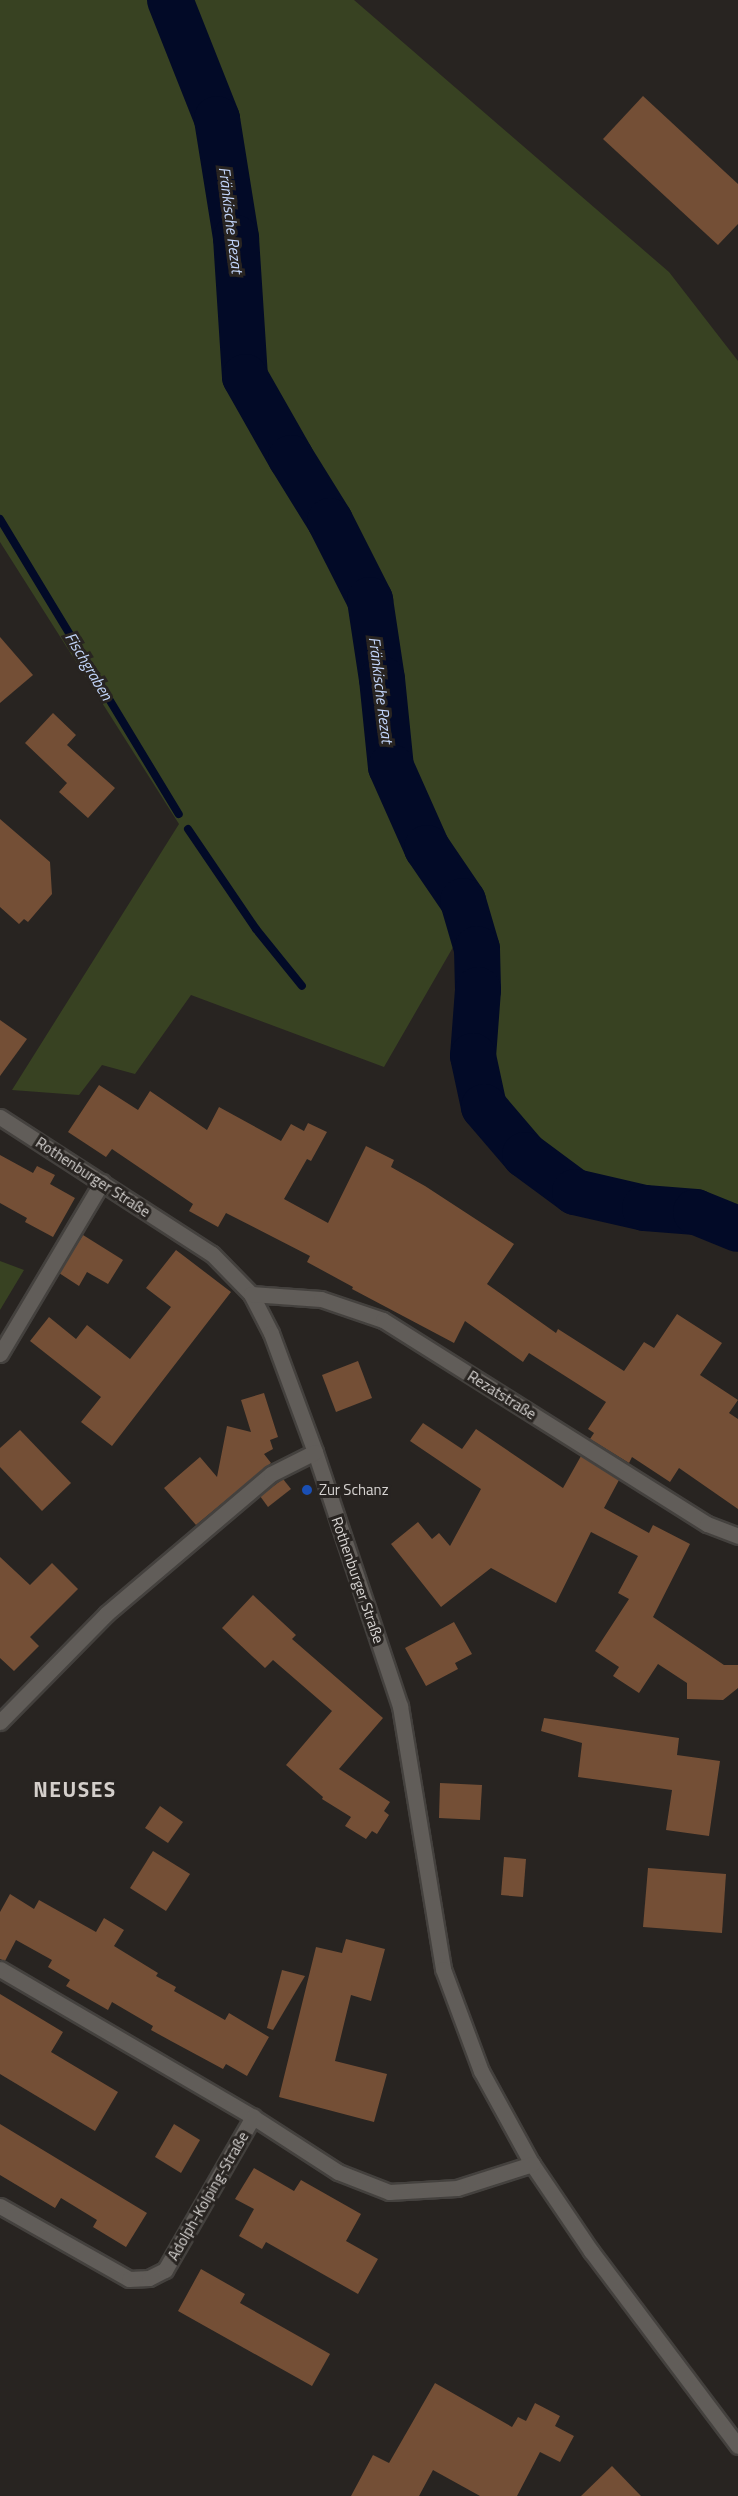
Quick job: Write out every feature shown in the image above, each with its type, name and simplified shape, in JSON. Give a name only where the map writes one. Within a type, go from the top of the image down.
[{"type":"street","name":"Rothenburger Straße","points":[[0,1117],[212,1254],[251,1294],[271,1333],[315,1452],[400,1706],[443,1969],[481,2071],[532,2164],[591,2251],[738,2446]]},
{"type":"street","points":[[0,1353],[102,1182]]},
{"type":"street","name":"Rezatstraße","points":[[251,1294],[321,1299],[383,1320],[707,1524],[738,1536]]},
{"type":"street","points":[[0,1722],[106,1614],[271,1474],[315,1452]]},
{"type":"street","name":"Adolph-Kolping-Straße","points":[[0,1969],[253,2117],[338,2172],[389,2192],[457,2188],[532,2164]]},
{"type":"street","name":"Adolph-Kolping-Straße","points":[[0,2206],[129,2279],[149,2278],[165,2270],[253,2117]]},
{"type":"green space","points":[[0,0],[354,0],[669,272],[738,361],[738,1209],[688,1197],[599,1185],[531,1142],[491,1086],[485,1044],[496,970],[475,909],[384,1067],[191,995],[135,1074],[102,1065],[79,1095],[12,1090],[179,824],[0,542]]},
{"type":"green space","points":[[0,1261],[24,1270],[0,1310]]},
{"type":"building","points":[[643,96],[738,184],[738,224],[718,245],[603,139]]},
{"type":"building","points":[[0,637],[33,675],[0,703]]},
{"type":"building","points":[[53,713],[76,735],[67,745],[115,788],[88,818],[59,792],[67,783],[25,743]]},
{"type":"building","points":[[0,819],[50,862],[52,894],[28,922],[24,919],[19,924],[0,907]]},
{"type":"building","points":[[0,1020],[27,1039],[0,1076]]},
{"type":"building","points":[[99,1085],[138,1110],[150,1091],[207,1130],[219,1107],[281,1141],[291,1124],[304,1131],[308,1123],[327,1132],[311,1161],[307,1159],[284,1199],[328,1223],[366,1146],[394,1160],[391,1167],[425,1186],[514,1244],[487,1284],[556,1333],[558,1329],[624,1371],[644,1342],[654,1348],[677,1314],[722,1343],[700,1375],[738,1400],[729,1413],[738,1419],[738,1509],[679,1468],[670,1482],[632,1457],[629,1463],[590,1439],[594,1433],[588,1429],[606,1402],[529,1353],[523,1362],[465,1321],[454,1343],[352,1289],[353,1287],[307,1262],[310,1256],[226,1213],[218,1227],[189,1211],[193,1204],[112,1149],[106,1157],[68,1132]]},
{"type":"building","points":[[0,1155],[33,1173],[37,1166],[55,1175],[50,1184],[75,1198],[53,1237],[25,1222],[27,1218],[0,1203]]},
{"type":"building","points":[[83,1235],[123,1260],[108,1284],[87,1272],[79,1286],[59,1273]]},
{"type":"building","points":[[176,1250],[231,1292],[112,1446],[81,1422],[101,1397],[30,1341],[49,1317],[76,1339],[87,1325],[130,1359],[171,1307],[146,1288]]},
{"type":"building","points":[[358,1361],[372,1398],[336,1412],[322,1375]]},
{"type":"building","points":[[264,1393],[278,1437],[270,1440],[273,1449],[264,1454],[271,1463],[196,1525],[164,1488],[200,1457],[217,1477],[227,1426],[251,1432],[241,1400]]},
{"type":"building","points":[[423,1423],[462,1449],[476,1429],[563,1488],[581,1456],[619,1480],[604,1508],[649,1533],[653,1525],[690,1544],[653,1617],[724,1665],[738,1665],[738,1688],[723,1700],[687,1699],[687,1683],[658,1664],[639,1693],[613,1676],[619,1667],[595,1651],[629,1599],[618,1593],[638,1556],[591,1532],[556,1603],[491,1568],[441,1607],[391,1544],[418,1522],[432,1539],[439,1533],[450,1546],[481,1489],[410,1441]]},
{"type":"building","points":[[20,1430],[71,1483],[42,1511],[0,1467],[0,1448]]},
{"type":"building","points":[[283,1479],[291,1489],[268,1507],[260,1496]]},
{"type":"building","points":[[0,1557],[30,1585],[52,1563],[78,1589],[30,1637],[39,1646],[14,1671],[0,1658]]},
{"type":"building","points":[[253,1595],[296,1635],[292,1639],[383,1718],[339,1769],[390,1802],[384,1811],[389,1815],[377,1834],[372,1831],[366,1839],[345,1826],[351,1817],[322,1799],[323,1797],[286,1765],[332,1711],[273,1660],[265,1668],[222,1628]]},
{"type":"building","points":[[454,1622],[472,1654],[455,1663],[458,1669],[426,1686],[405,1648]]},
{"type":"building","points":[[544,1718],[679,1738],[677,1755],[720,1761],[709,1836],[666,1830],[672,1790],[578,1777],[582,1743],[541,1731]]},
{"type":"building","points":[[440,1783],[482,1785],[480,1820],[439,1818]]},
{"type":"building","points":[[160,1806],[183,1822],[168,1843],[145,1828]]},
{"type":"building","points":[[153,1851],[190,1874],[166,1911],[130,1888]]},
{"type":"building","points":[[504,1857],[526,1859],[523,1897],[501,1895]]},
{"type":"building","points":[[648,1868],[726,1874],[722,1933],[643,1927]]},
{"type":"building","points":[[10,1894],[34,1909],[39,1900],[96,1932],[104,1918],[124,1930],[114,1946],[158,1973],[156,1976],[176,1987],[174,1991],[225,2020],[229,2013],[269,2037],[247,2076],[226,2064],[223,2069],[171,2041],[151,2030],[153,2026],[112,2002],[108,2010],[66,1986],[70,1980],[48,1967],[52,1960],[16,1940],[5,1961],[0,1959],[0,1912]]},
{"type":"building","points":[[346,1939],[385,1949],[371,2001],[351,1995],[335,2061],[387,2074],[374,2122],[279,2097],[316,1947],[342,1953]]},
{"type":"building","points":[[282,1970],[305,1976],[273,2030],[267,2028]]},
{"type":"building","points":[[0,1994],[63,2032],[51,2052],[118,2092],[95,2131],[0,2074]]},
{"type":"building","points":[[0,2124],[147,2213],[126,2247],[93,2227],[97,2220],[61,2198],[55,2208],[0,2175]]},
{"type":"building","points":[[174,2124],[200,2140],[181,2173],[155,2157]]},
{"type":"building","points":[[254,2168],[294,2191],[301,2180],[361,2214],[346,2241],[378,2259],[358,2294],[266,2242],[262,2249],[239,2236],[254,2209],[235,2199]]},
{"type":"building","points":[[201,2269],[245,2294],[240,2303],[330,2354],[312,2386],[178,2311]]},
{"type":"building","points":[[435,2383],[512,2427],[518,2417],[526,2421],[535,2403],[560,2416],[555,2426],[574,2436],[560,2462],[540,2452],[517,2496],[480,2496],[433,2470],[419,2496],[351,2496],[373,2455],[389,2463]]},
{"type":"building","points":[[612,2466],[641,2496],[581,2496]]},
{"type":"waterway","name":"Fränkische Rezat","points":[[170,0],[217,119],[236,238],[245,377],[330,521],[370,600],[382,679],[391,767],[427,848],[463,901],[477,949],[478,990],[473,1056],[484,1107],[525,1155],[575,1192],[645,1208],[696,1212],[738,1229]]},
{"type":"waterway","name":"Fischgraben","points":[[0,519],[179,814]]},
{"type":"waterway","name":"Fischgraben","points":[[188,829],[256,929],[302,986]]},
{"type":"place","name":"Zur Schanz","points":[[307,1490]]},
{"type":"district","name":"NEUSES","points":[[75,1789]]}]
